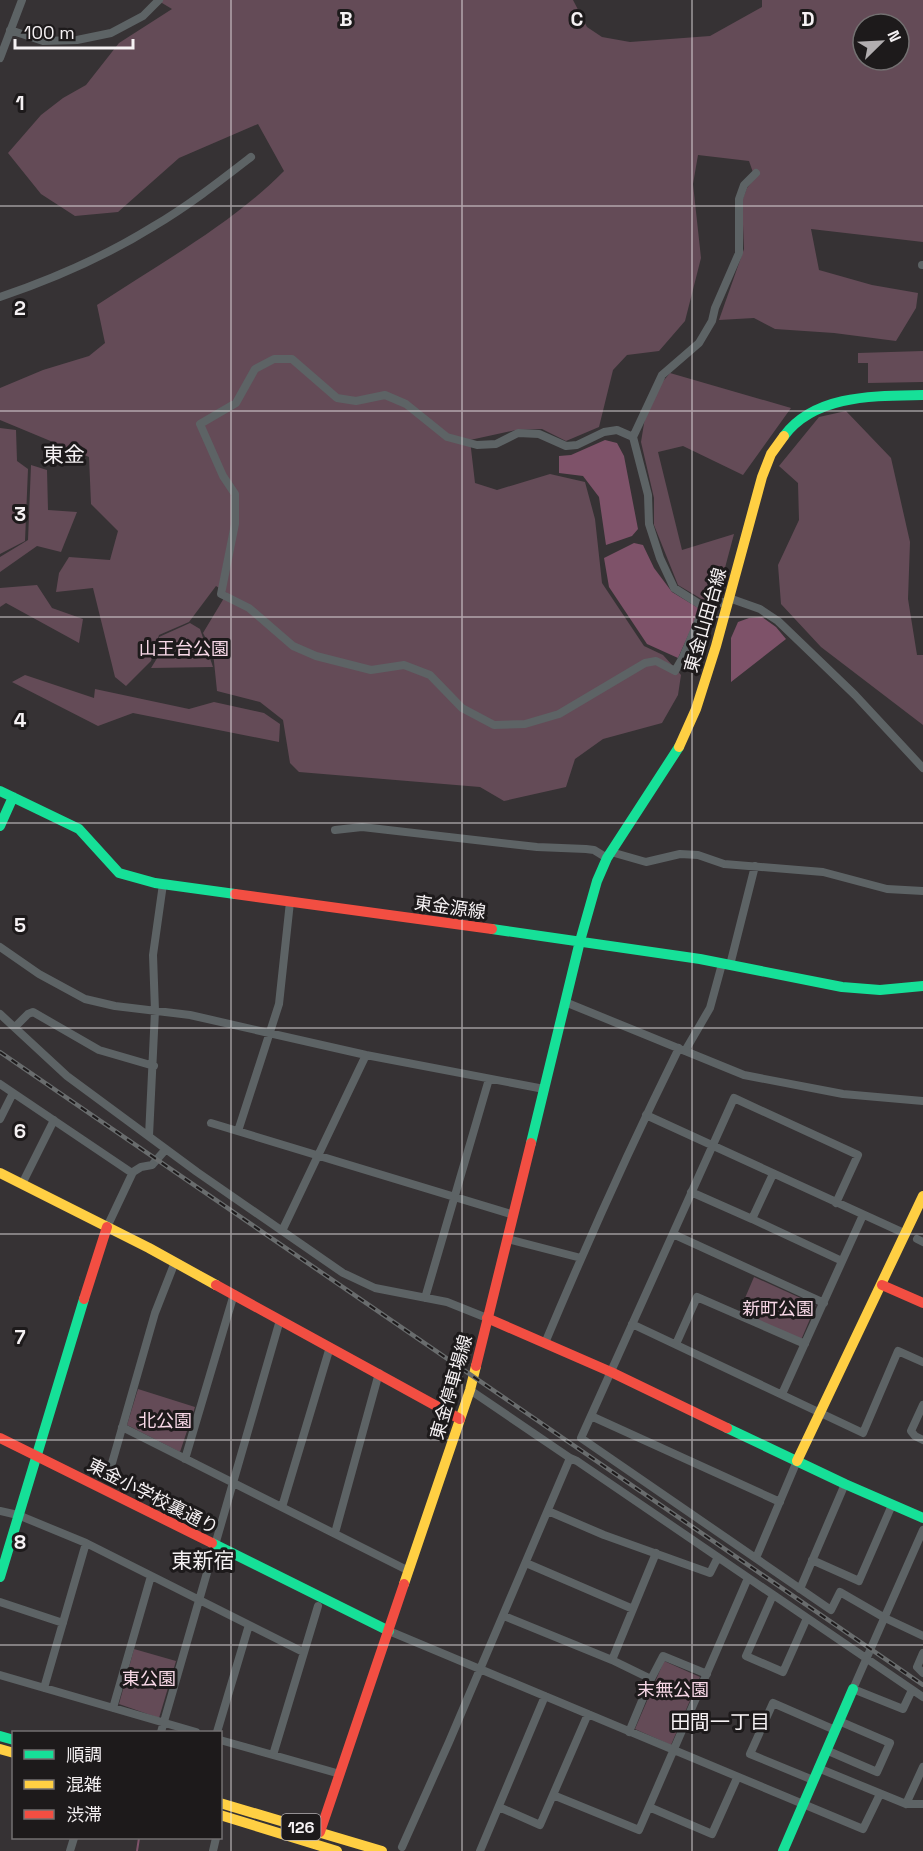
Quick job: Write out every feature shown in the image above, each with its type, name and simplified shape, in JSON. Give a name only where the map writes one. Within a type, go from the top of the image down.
[{"type":"main road","name":"東金山田台線","points":[[580,941],[597,881],[609,855],[682,742],[696,709],[762,477],[773,451],[791,428],[809,415],[838,401],[861,396],[923,395]]},
{"type":"main road","name":"東金源線","points":[[0,791],[79,829],[119,873],[163,884],[580,941],[726,964],[842,987],[880,990],[923,986]]},
{"type":"main road","points":[[0,826],[13,797]]},
{"type":"main road","name":"東金停車場線","points":[[320,1832],[470,1390],[580,941]]},
{"type":"main road","points":[[0,1173],[175,1262],[460,1419]]},
{"type":"main road","points":[[797,1461],[882,1285],[915,1238],[923,1196]]},
{"type":"main road","points":[[0,1577],[107,1227]]},
{"type":"main road","points":[[882,1285],[923,1304]]},
{"type":"main road","points":[[487,1318],[611,1372],[845,1484],[923,1518]]},
{"type":"main road","name":"東金小学校裏通り","points":[[0,1438],[389,1631]]},
{"type":"main road","points":[[783,1851],[853,1689]]},
{"type":"main road","name":"126","points":[[222,1804],[382,1851]]},
{"type":"main road","name":"126","points":[[222,1817],[338,1851]]},
{"type":"street","points":[[0,58],[22,0]]},
{"type":"street","points":[[10,30],[43,41],[77,40],[111,33],[143,16],[159,0]]},
{"type":"street","points":[[0,297],[63,274],[154,226],[224,178],[251,156]]},
{"type":"street","points":[[756,174],[744,185],[739,199],[739,253],[715,308],[712,321],[699,343],[662,375],[633,437],[648,495],[648,524],[674,588],[704,607],[728,600],[760,609],[778,621],[855,695],[923,768]]},
{"type":"street","points":[[633,437],[617,430],[604,432],[577,445],[566,446],[540,434],[518,433],[496,444],[477,445],[447,437],[406,404],[385,395],[356,401],[337,398],[292,359],[274,359],[255,369],[236,403],[200,424],[223,476],[235,494],[235,524],[221,594],[249,608],[293,646],[316,656],[371,670],[404,665],[430,675],[462,708],[494,725],[525,724],[559,714],[645,663],[656,661],[675,671],[704,607]]},
{"type":"street","points":[[335,830],[362,827],[513,844],[578,848],[646,862],[680,854],[698,855],[724,864],[823,872],[887,889],[923,891]]},
{"type":"street","points":[[545,1343],[646,1115],[682,1049],[710,1008],[726,964],[755,866]]},
{"type":"street","points":[[149,1136],[155,1011],[153,955],[163,884]]},
{"type":"street","points":[[238,1131],[279,1004],[290,902]]},
{"type":"street","points":[[0,947],[39,974],[86,999],[115,1006],[190,1015],[366,1055],[544,1089]]},
{"type":"street","points":[[565,1002],[744,1075],[813,1090],[923,1101]]},
{"type":"street","points":[[15,1028],[28,1014],[33,1012],[99,1050],[153,1066]]},
{"type":"street","points":[[0,1014],[67,1076],[166,1149],[343,1273],[358,1281],[394,1292],[447,1302],[487,1318]]},
{"type":"street","points":[[282,1231],[366,1055]]},
{"type":"street","points":[[425,1298],[489,1079]]},
{"type":"street","points":[[0,1084],[132,1173]]},
{"type":"street","points":[[0,1119],[13,1093]]},
{"type":"street","points":[[836,1203],[858,1155],[734,1098],[581,1438],[831,1610],[840,1592],[885,1618],[923,1636]]},
{"type":"street","points":[[646,1115],[915,1238]]},
{"type":"street","points":[[22,1184],[54,1120]]},
{"type":"street","points":[[211,1123],[514,1215]]},
{"type":"street","points":[[107,1227],[132,1173],[158,1160],[166,1149]]},
{"type":"street","points":[[752,1219],[773,1174]]},
{"type":"street","points":[[691,1192],[843,1261]]},
{"type":"street","points":[[782,1394],[863,1215]]},
{"type":"street","points":[[673,1234],[824,1303]]},
{"type":"street","points":[[508,1239],[581,1258]]},
{"type":"street","points":[[108,1477],[155,1313],[175,1262]]},
{"type":"street","points":[[185,1459],[234,1294]]},
{"type":"street","points":[[676,1344],[697,1297],[806,1344]]},
{"type":"street","points":[[161,1731],[280,1320]]},
{"type":"street","points":[[632,1324],[863,1432],[898,1351],[923,1362]]},
{"type":"street","points":[[282,1507],[330,1347]]},
{"type":"street","points":[[335,1533],[379,1373]]},
{"type":"street","points":[[470,1390],[923,1697]]},
{"type":"street","points":[[923,1405],[911,1431],[923,1440]]},
{"type":"street","points":[[591,1416],[780,1502]]},
{"type":"street","points":[[122,1427],[410,1571]]},
{"type":"street","points":[[402,1847],[504,1616],[570,1458]]},
{"type":"street","points":[[756,1558],[797,1461]]},
{"type":"street","points":[[800,1589],[845,1484]]},
{"type":"street","points":[[812,1560],[859,1581],[892,1505]]},
{"type":"street","points":[[0,1511],[18,1515],[86,1543],[303,1652]]},
{"type":"street","points":[[548,1511],[604,1535],[710,1573],[718,1557]]},
{"type":"street","points":[[912,1690],[903,1709],[853,1689],[923,1530]]},
{"type":"street","points":[[44,1688],[86,1543]]},
{"type":"street","points":[[612,1660],[656,1553]]},
{"type":"street","points":[[526,1563],[633,1609]]},
{"type":"street","points":[[113,1708],[151,1576]]},
{"type":"street","points":[[553,1794],[639,1830],[748,1578]]},
{"type":"street","points":[[773,1595],[746,1656],[783,1672],[807,1618]]},
{"type":"street","points":[[0,1602],[63,1623]]},
{"type":"street","points":[[273,1755],[318,1606]]},
{"type":"street","points":[[504,1616],[612,1660],[651,1679]]},
{"type":"street","points":[[217,1731],[249,1625]]},
{"type":"street","points":[[389,1631],[862,1830],[880,1794]]},
{"type":"street","points":[[923,1653],[917,1667],[923,1673]]},
{"type":"street","points":[[629,1732],[663,1656],[707,1674]]},
{"type":"street","points":[[0,1675],[192,1731]]},
{"type":"street","points":[[480,1851],[545,1696]]},
{"type":"street","points":[[813,1780],[750,1754],[773,1703],[890,1743],[877,1772],[826,1750]]},
{"type":"street","points":[[499,1807],[540,1825],[588,1714]]},
{"type":"street","points":[[222,1741],[340,1774]]},
{"type":"street","points":[[906,1804],[923,1767]]},
{"type":"street","points":[[819,1768],[906,1804],[923,1804]]},
{"type":"street","points":[[649,1807],[712,1834],[737,1778]]},
{"type":"green space","points":[[157,0],[573,0],[587,27],[602,37],[630,42],[710,36],[762,7],[762,0],[923,0],[923,242],[811,229],[819,270],[872,285],[918,293],[916,308],[896,341],[834,333],[775,329],[754,318],[719,320],[744,249],[742,201],[747,188],[755,178],[749,161],[698,155],[693,184],[701,258],[685,321],[659,351],[627,355],[613,370],[599,427],[566,441],[542,429],[516,430],[470,440],[475,483],[497,490],[550,474],[585,482],[595,519],[602,583],[644,646],[663,655],[681,675],[678,695],[662,723],[603,739],[575,759],[566,787],[504,801],[480,787],[299,772],[290,763],[283,720],[260,702],[217,691],[213,652],[203,633],[227,593],[216,586],[189,622],[159,635],[151,661],[126,686],[115,677],[93,588],[56,592],[59,573],[69,557],[110,560],[118,531],[91,504],[89,457],[0,420],[0,388],[43,370],[89,356],[105,343],[97,305],[219,225],[264,190],[284,171],[258,124],[179,158],[118,212],[75,216],[41,194],[8,153],[41,115],[63,98],[86,85],[119,43],[172,9]]},
{"type":"green space","points":[[923,351],[923,382],[868,383],[868,363],[858,363],[858,353]]},
{"type":"green space","points":[[670,373],[791,408],[743,475],[683,446],[658,452],[682,550],[734,534],[718,594],[705,601],[678,585],[654,525],[654,498],[641,442],[648,399]]},
{"type":"green space","points":[[846,411],[891,458],[910,542],[908,599],[917,655],[923,655],[923,725],[821,647],[781,604],[778,565],[799,520],[798,483],[779,466],[819,417]]},
{"type":"green space","points":[[0,428],[16,430],[17,461],[28,469],[25,541],[0,554]]},
{"type":"green space","points":[[31,465],[47,470],[48,510],[77,512],[61,552],[37,546],[0,572],[0,557],[28,540]]},
{"type":"green space","points":[[37,585],[52,608],[83,619],[79,643],[6,603],[0,607],[0,588]]},
{"type":"green space","name":"山王台公園","points":[[190,623],[200,629],[213,667],[151,668],[159,655],[159,637]]},
{"type":"green space","points":[[25,675],[94,698],[95,689],[189,709],[214,702],[264,713],[280,724],[279,742],[133,713],[98,726],[12,682]]},
{"type":"green space","name":"新町公園","points":[[754,1277],[816,1305],[801,1340],[739,1312]]},
{"type":"green space","name":"北公園","points":[[138,1389],[195,1407],[180,1452],[127,1425]]},
{"type":"green space","name":"東公園","points":[[134,1649],[176,1661],[159,1718],[119,1704]]},
{"type":"green space","name":"末無公園","points":[[664,1661],[700,1677],[671,1745],[635,1729]]},
{"type":"shaded area","points":[[605,440],[617,443],[624,456],[638,529],[632,536],[606,545],[599,497],[583,476],[559,473],[559,456],[571,455]]},
{"type":"shaded area","points":[[634,543],[643,545],[654,568],[672,592],[700,609],[678,658],[647,644],[609,587],[604,558]]},
{"type":"shaded area","points":[[762,617],[776,627],[786,639],[731,682],[731,638],[738,622]]},
{"type":"waterway","points":[[137,1851],[139,1839]]},
{"type":"railway","points":[[0,1052],[923,1685]]},
{"type":"traffic: fast","points":[[784,436],[797,422],[829,405],[867,397],[923,395]]},
{"type":"traffic: fast","points":[[531,1143],[580,941],[597,881],[607,858],[679,747]]},
{"type":"traffic: fast","points":[[0,791],[79,829],[119,873],[155,883],[235,894]]},
{"type":"traffic: fast","points":[[0,826],[13,797]]},
{"type":"traffic: fast","points":[[492,929],[700,959],[842,987],[880,990],[923,986]]},
{"type":"traffic: fast","points":[[0,1577],[84,1299]]},
{"type":"traffic: fast","points":[[727,1428],[923,1518]]},
{"type":"traffic: fast","points":[[212,1543],[389,1631]]},
{"type":"traffic: fast","points":[[783,1851],[853,1689]]},
{"type":"traffic: fast","points":[[0,1736],[12,1739]]},
{"type":"traffic: slow","points":[[679,747],[696,709],[716,646],[762,477],[771,454],[784,436]]},
{"type":"traffic: slow","points":[[0,1173],[149,1248],[216,1285]]},
{"type":"traffic: slow","points":[[797,1461],[923,1196]]},
{"type":"traffic: slow","points":[[404,1584],[470,1390],[476,1366]]},
{"type":"traffic: slow","points":[[0,1749],[12,1752]]},
{"type":"traffic: slow","points":[[222,1804],[382,1851]]},
{"type":"traffic: slow","points":[[222,1816],[337,1851]]},
{"type":"traffic: jam","points":[[235,894],[492,929]]},
{"type":"traffic: jam","points":[[476,1366],[531,1143]]},
{"type":"traffic: jam","points":[[84,1299],[107,1227]]},
{"type":"traffic: jam","points":[[216,1285],[460,1419]]},
{"type":"traffic: jam","points":[[882,1285],[923,1303]]},
{"type":"traffic: jam","points":[[487,1318],[611,1372],[727,1428]]},
{"type":"traffic: jam","points":[[0,1438],[212,1543]]},
{"type":"traffic: jam","points":[[320,1832],[404,1584]]},
{"type":"district","name":"東金","points":[[64,454]]},
{"type":"district","name":"東新宿","points":[[203,1560]]},
{"type":"district","name":"田間一丁目","points":[[720,1722]]}]
